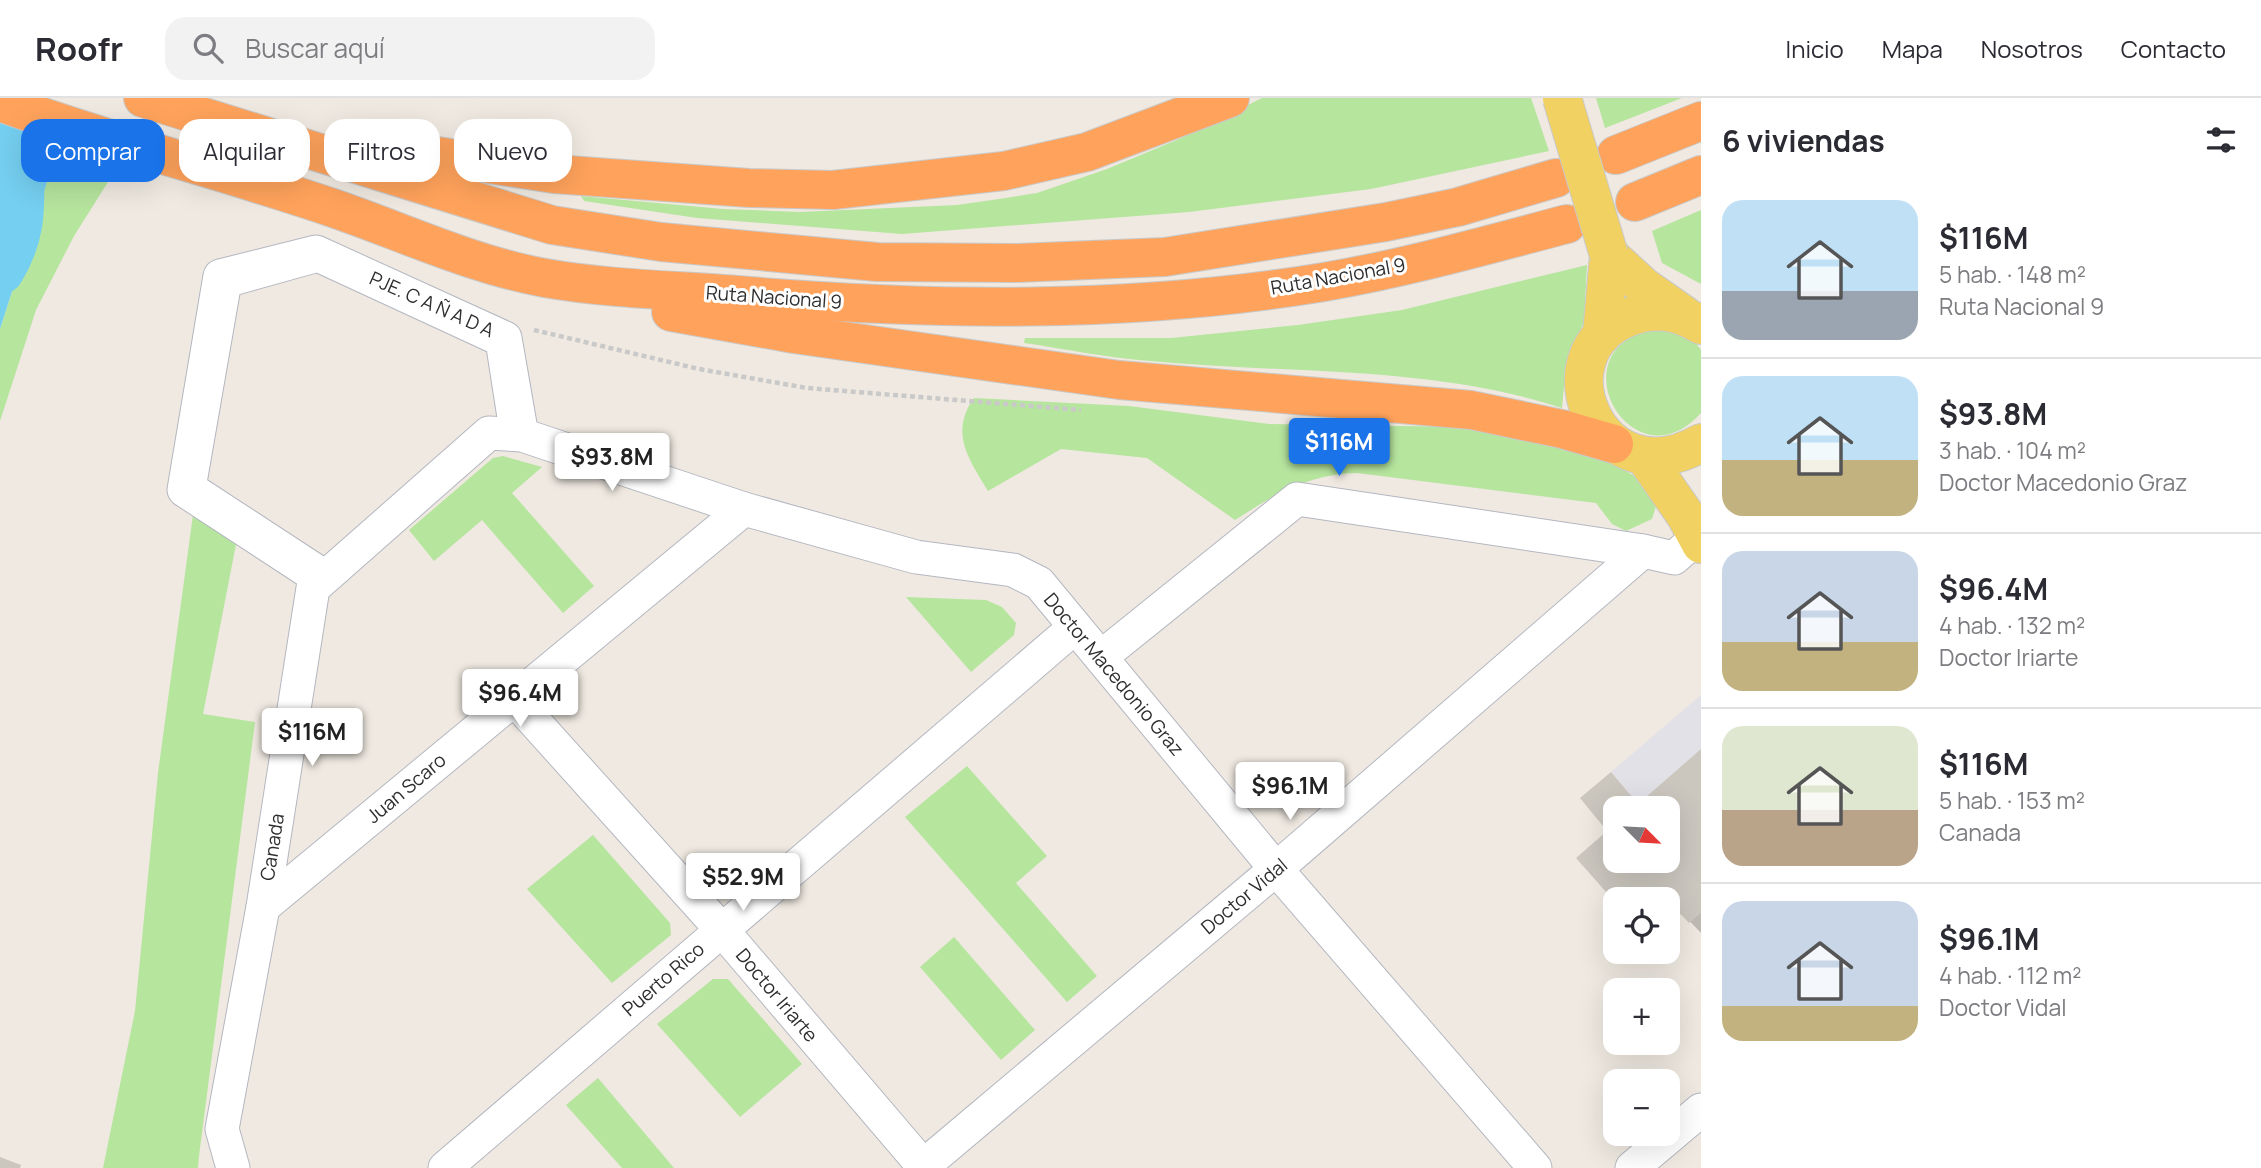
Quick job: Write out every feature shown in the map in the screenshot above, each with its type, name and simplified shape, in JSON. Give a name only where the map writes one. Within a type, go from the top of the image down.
[{"type":"highway","points":[[143,98],[324,152]]},
{"type":"highway","points":[[440,156],[554,174],[749,188],[833,190],[1004,171],[1075,155],[1230,98]]},
{"type":"highway","name":"Ruta Nacional 9","points":[[0,102],[544,278],[809,301],[989,306],[1122,304],[1320,283],[1373,273],[1567,224]]},
{"type":"highway","points":[[1616,155],[1701,121]]},
{"type":"highway","points":[[1635,202],[1701,175]]},
{"type":"highway","points":[[419,182],[552,225],[675,244],[877,262],[1017,264],[1165,257],[1386,222],[1458,207],[1556,178]]},
{"type":"highway","points":[[544,278],[669,312],[794,334],[1119,380],[1471,410],[1562,429],[1629,451]]},
{"type":"main road","points":[[1562,98],[1609,255],[1602,335]]},
{"type":"main road","points":[[1609,255],[1644,287],[1693,320]]},
{"type":"main road","points":[[1693,320],[1664,310],[1641,312],[1620,321],[1602,335],[1591,352],[1585,372],[1584,392],[1594,421],[1629,451],[1700,540]]},
{"type":"main road","points":[[1629,451],[1665,458],[1685,453],[1701,443]]},
{"type":"street","name":"PJE. C A Ñ A D A","points":[[316,252],[505,338],[521,430],[516,430],[502,340],[318,255],[225,281],[189,488],[319,573],[317,577],[184,490],[220,276],[316,252]]},
{"type":"street","name":"Doctor Macedonio Graz","points":[[489,433],[522,435],[744,509],[916,557],[1013,570],[1039,583],[1276,869],[1535,1168]]},
{"type":"street","name":"Canada","points":[[233,1168],[222,1129],[263,906],[313,588],[489,433]]},
{"type":"street","points":[[1101,657],[1297,499],[1643,551],[1674,558],[1700,540]]},
{"type":"street","name":"Juan Scaro","points":[[263,906],[744,509]]},
{"type":"street","name":"Doctor Vidal","points":[[923,1167],[1276,869],[1643,551]]},
{"type":"street","name":"Puerto Rico","points":[[445,1168],[1074,627]]},
{"type":"street","name":"Doctor Iriarte","points":[[514,699],[721,929],[923,1167]]},
{"type":"street","points":[[1632,1168],[1701,1110]]},
{"type":"shaded area","points":[[1701,695],[1701,749],[1647,796],[1631,796],[1611,772]]},
{"type":"green space","points":[[1262,98],[1531,98],[1549,151],[1371,189],[1189,212],[902,234],[697,218],[584,201],[581,196],[723,209],[800,212],[957,205],[999,199],[1037,193],[1107,169],[1179,139]]},
{"type":"green space","points":[[1596,98],[1682,98],[1605,128]]},
{"type":"green space","points":[[47,182],[108,182],[74,236],[36,310],[0,421],[0,329]]},
{"type":"green space","points":[[1701,210],[1701,284],[1662,263],[1652,231]]},
{"type":"green space","points":[[1587,265],[1584,322],[1566,363],[1562,408],[1461,384],[1358,373],[1134,360],[1024,343],[1025,338],[1171,338],[1298,325],[1402,310]]},
{"type":"green space","points":[[1662,328],[1695,342],[1701,350],[1701,413],[1675,432],[1649,435],[1628,424],[1613,405],[1606,382],[1611,358],[1628,339]]},
{"type":"green space","points":[[974,398],[1129,406],[1269,424],[1469,427],[1599,455],[1638,478],[1651,490],[1656,506],[1652,519],[1626,531],[1612,524],[1596,503],[1357,473],[1308,482],[1278,495],[1235,520],[1147,458],[1061,449],[988,491],[974,468],[964,446],[962,434],[967,411]]},
{"type":"green space","points":[[503,456],[542,467],[512,493],[594,586],[563,613],[482,520],[434,561],[409,530],[493,458]]},
{"type":"green space","points":[[195,500],[239,529],[203,714],[255,722],[198,1168],[103,1168],[135,1011],[158,773]]},
{"type":"green space","points":[[906,597],[986,600],[1002,607],[1016,623],[1014,635],[971,672]]},
{"type":"green space","points":[[967,766],[1047,856],[1016,883],[1097,976],[1067,1002],[905,817]]},
{"type":"green space","points":[[593,835],[670,923],[671,935],[612,983],[527,889]]},
{"type":"green space","points":[[954,937],[1035,1030],[1001,1060],[920,967]]},
{"type":"green space","points":[[713,979],[728,979],[802,1064],[740,1117],[657,1024]]},
{"type":"green space","points":[[598,1078],[674,1168],[622,1168],[566,1105]]},
{"type":"water","points":[[0,134],[21,142],[21,182],[47,182],[0,329]]},
{"type":"building","points":[[1701,749],[1701,913],[1689,923],[1680,913],[1680,887],[1603,888],[1576,858],[1603,834],[1603,873],[1680,873],[1680,796],[1647,796]]},
{"type":"building","points":[[1611,772],[1631,796],[1603,796],[1603,826],[1580,798]]},
{"type":"building","points":[[0,1157],[21,1165],[20,1168],[0,1168]]},
{"type":"waterway","points":[[0,270],[9,254],[18,224],[20,141],[25,98]]}]
